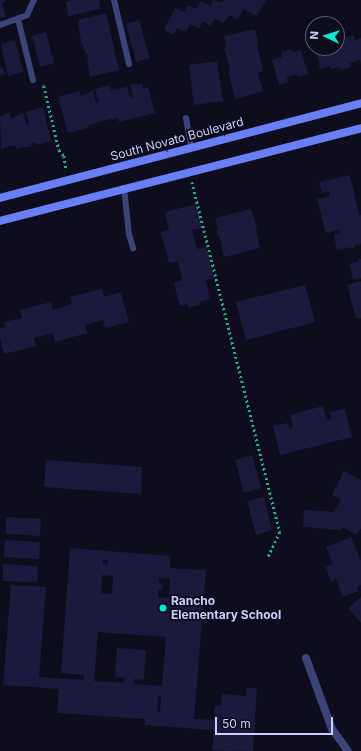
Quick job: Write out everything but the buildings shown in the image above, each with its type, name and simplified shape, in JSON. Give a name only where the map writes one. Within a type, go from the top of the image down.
[{"type":"main road","name":"South Novato Boulevard","points":[[0,198],[361,103]]},
{"type":"main road","points":[[0,221],[361,128]]},
{"type":"street","points":[[306,658],[332,729],[348,751]]},
{"type":"lane","points":[[0,25],[27,15],[34,0]]},
{"type":"lane","points":[[114,0],[129,64]]},
{"type":"lane","points":[[18,19],[33,80]]},
{"type":"lane","points":[[186,118],[191,147]]},
{"type":"lane","points":[[124,188],[129,234],[133,248]]},
{"type":"path","points":[[33,80],[44,86],[59,150],[64,156],[68,180]]},
{"type":"path","points":[[190,172],[280,532],[268,558]]},
{"type":"place","name":"Rancho Elementary School","points":[[163,608]]}]
